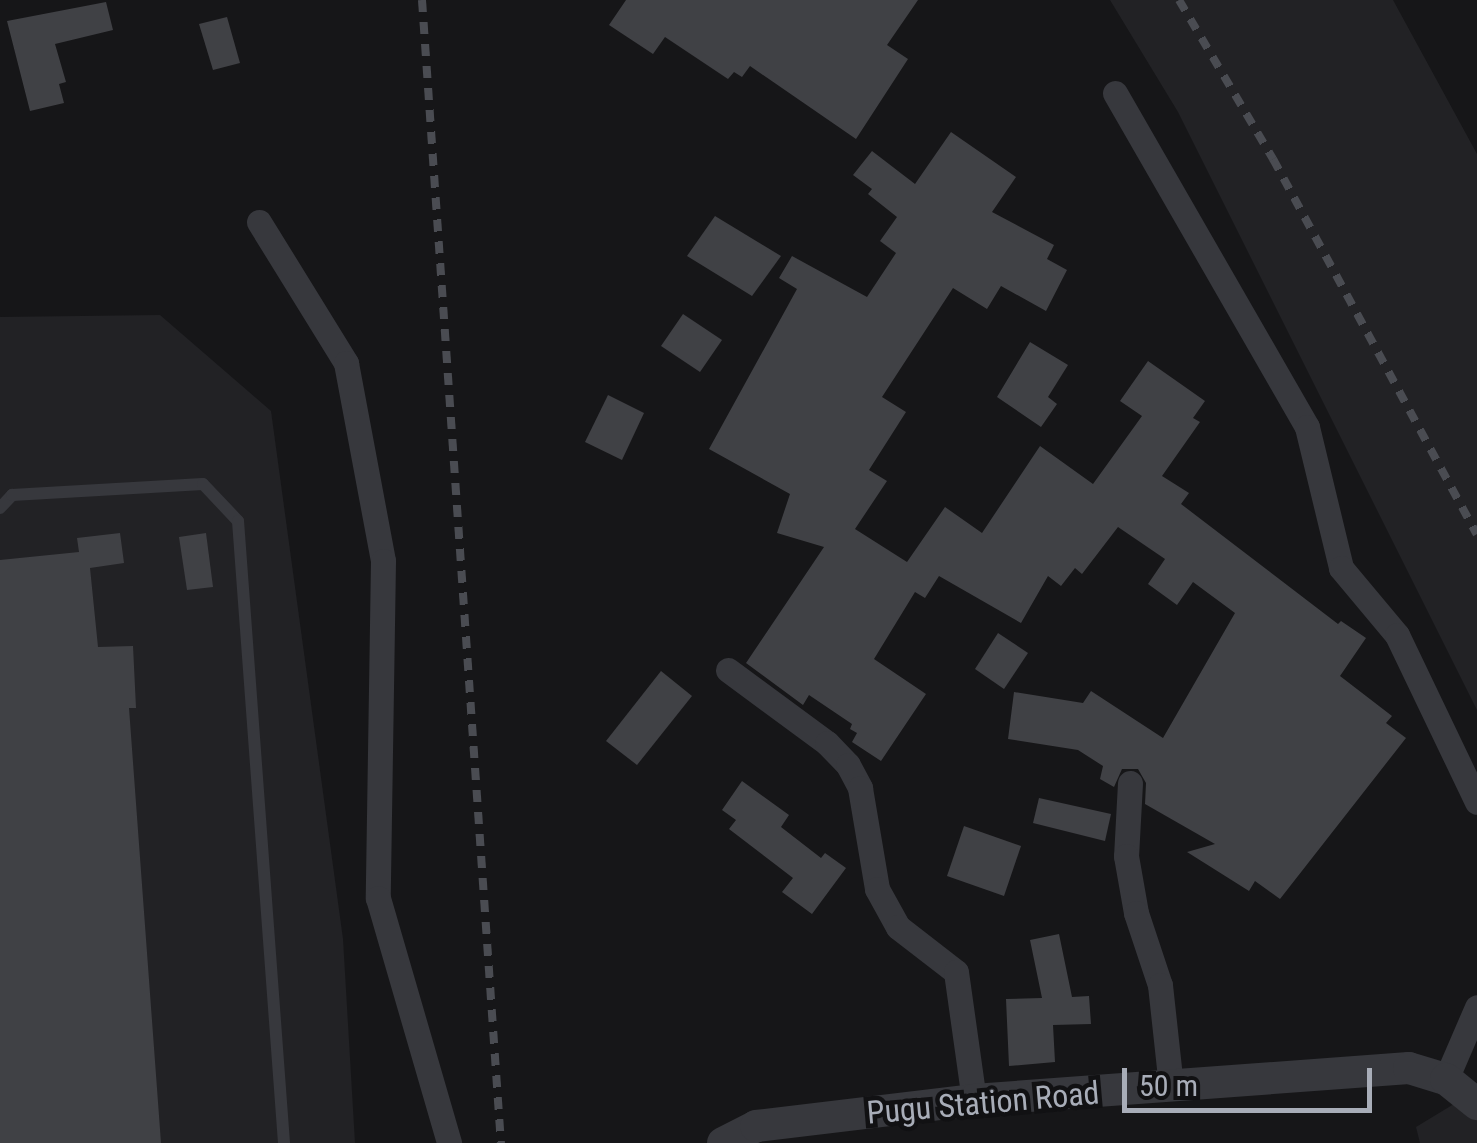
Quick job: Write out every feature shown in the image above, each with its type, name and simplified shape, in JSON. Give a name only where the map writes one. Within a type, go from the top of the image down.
[{"type":"street","points":[[1115,93],[1307,426],[1341,568],[1396,635],[1477,802]]},
{"type":"street","points":[[259,222],[346,362],[383,562],[378,898],[449,1143]]},
{"type":"street","points":[[728,670],[828,743],[848,765],[860,788],[876,888],[898,927],[956,972],[974,1100]]},
{"type":"street","points":[[1130,783],[1126,856],[1136,913],[1160,984],[1171,1087]]},
{"type":"street","points":[[1446,1079],[1477,1007]]},
{"type":"street","name":"Pugu Station Road","points":[[723,1143],[756,1126],[974,1100],[1409,1068],[1446,1079],[1477,1104]]},
{"type":"lane","points":[[0,508],[12,495],[203,484],[238,521],[284,1143]]},
{"type":"shaded area","points":[[1110,0],[1393,0],[1477,154],[1477,710],[1178,112]]},
{"type":"shaded area","points":[[160,315],[271,411],[343,939],[355,1143],[0,1143],[0,317]]},
{"type":"shaded area","points":[[1477,1090],[1477,1143],[1420,1143],[1416,1127]]},
{"type":"building","points":[[626,0],[918,0],[887,45],[908,59],[856,139],[750,66],[742,77],[734,72],[728,79],[665,37],[653,54],[609,25]]},
{"type":"building","points":[[106,2],[113,30],[55,44],[66,82],[59,84],[64,103],[30,111],[7,21]]},
{"type":"building","points":[[227,17],[240,63],[213,70],[199,24]]},
{"type":"building","points":[[951,132],[1016,177],[992,212],[1054,245],[1047,259],[1067,270],[1046,311],[1001,286],[987,309],[953,288],[882,397],[906,412],[869,470],[887,481],[855,529],[907,562],[945,507],[982,533],[1040,446],[1093,484],[1142,416],[1120,401],[1148,361],[1205,401],[1193,418],[1200,422],[1162,476],[1189,493],[1181,504],[1338,624],[1341,621],[1366,638],[1340,676],[1392,716],[1386,723],[1406,738],[1280,899],[1255,881],[1249,891],[1187,852],[1215,844],[1145,804],[1146,783],[1138,769],[1122,769],[1114,787],[1100,779],[1103,766],[1078,750],[1008,739],[1014,692],[1083,703],[1091,691],[1163,738],[1235,613],[1193,582],[1177,605],[1148,584],[1165,559],[1118,527],[1082,574],[1075,568],[1061,586],[1048,576],[1021,623],[939,576],[925,598],[915,592],[874,659],[926,694],[881,761],[852,742],[857,733],[850,729],[852,724],[809,695],[803,705],[746,663],[824,547],[777,533],[790,494],[709,449],[797,289],[779,278],[792,256],[867,297],[896,253],[880,241],[897,217],[868,194],[872,189],[853,175],[872,151],[915,184]]},
{"type":"building","points":[[715,216],[781,256],[752,296],[687,256]]},
{"type":"building","points":[[683,314],[722,340],[700,372],[661,346]]},
{"type":"building","points":[[1030,342],[1068,365],[1048,397],[1057,404],[1041,427],[997,397]]},
{"type":"building","points":[[608,395],[644,413],[622,460],[585,442]]},
{"type":"building","points":[[120,533],[124,563],[90,568],[98,647],[133,646],[136,708],[129,708],[161,1143],[0,1143],[0,560],[79,552],[77,538]]},
{"type":"building","points":[[206,533],[213,587],[187,590],[179,537]]},
{"type":"building","points":[[998,633],[1028,653],[1004,689],[975,669]]},
{"type":"building","points":[[661,671],[692,696],[637,765],[606,741]]},
{"type":"building","points":[[742,781],[789,815],[781,827],[821,858],[825,853],[846,868],[812,914],[782,892],[793,878],[729,829],[736,820],[722,810]]},
{"type":"building","points":[[1039,798],[1111,814],[1105,841],[1033,823]]},
{"type":"building","points":[[964,826],[1021,846],[1004,896],[947,876]]},
{"type":"building","points":[[1059,934],[1072,997],[1089,996],[1091,1024],[1053,1025],[1055,1062],[1009,1066],[1006,999],[1042,998],[1030,940]]},
{"type":"railway","points":[[422,0],[501,1143]]},
{"type":"railway","points":[[1179,0],[1273,159],[1477,534]]}]
